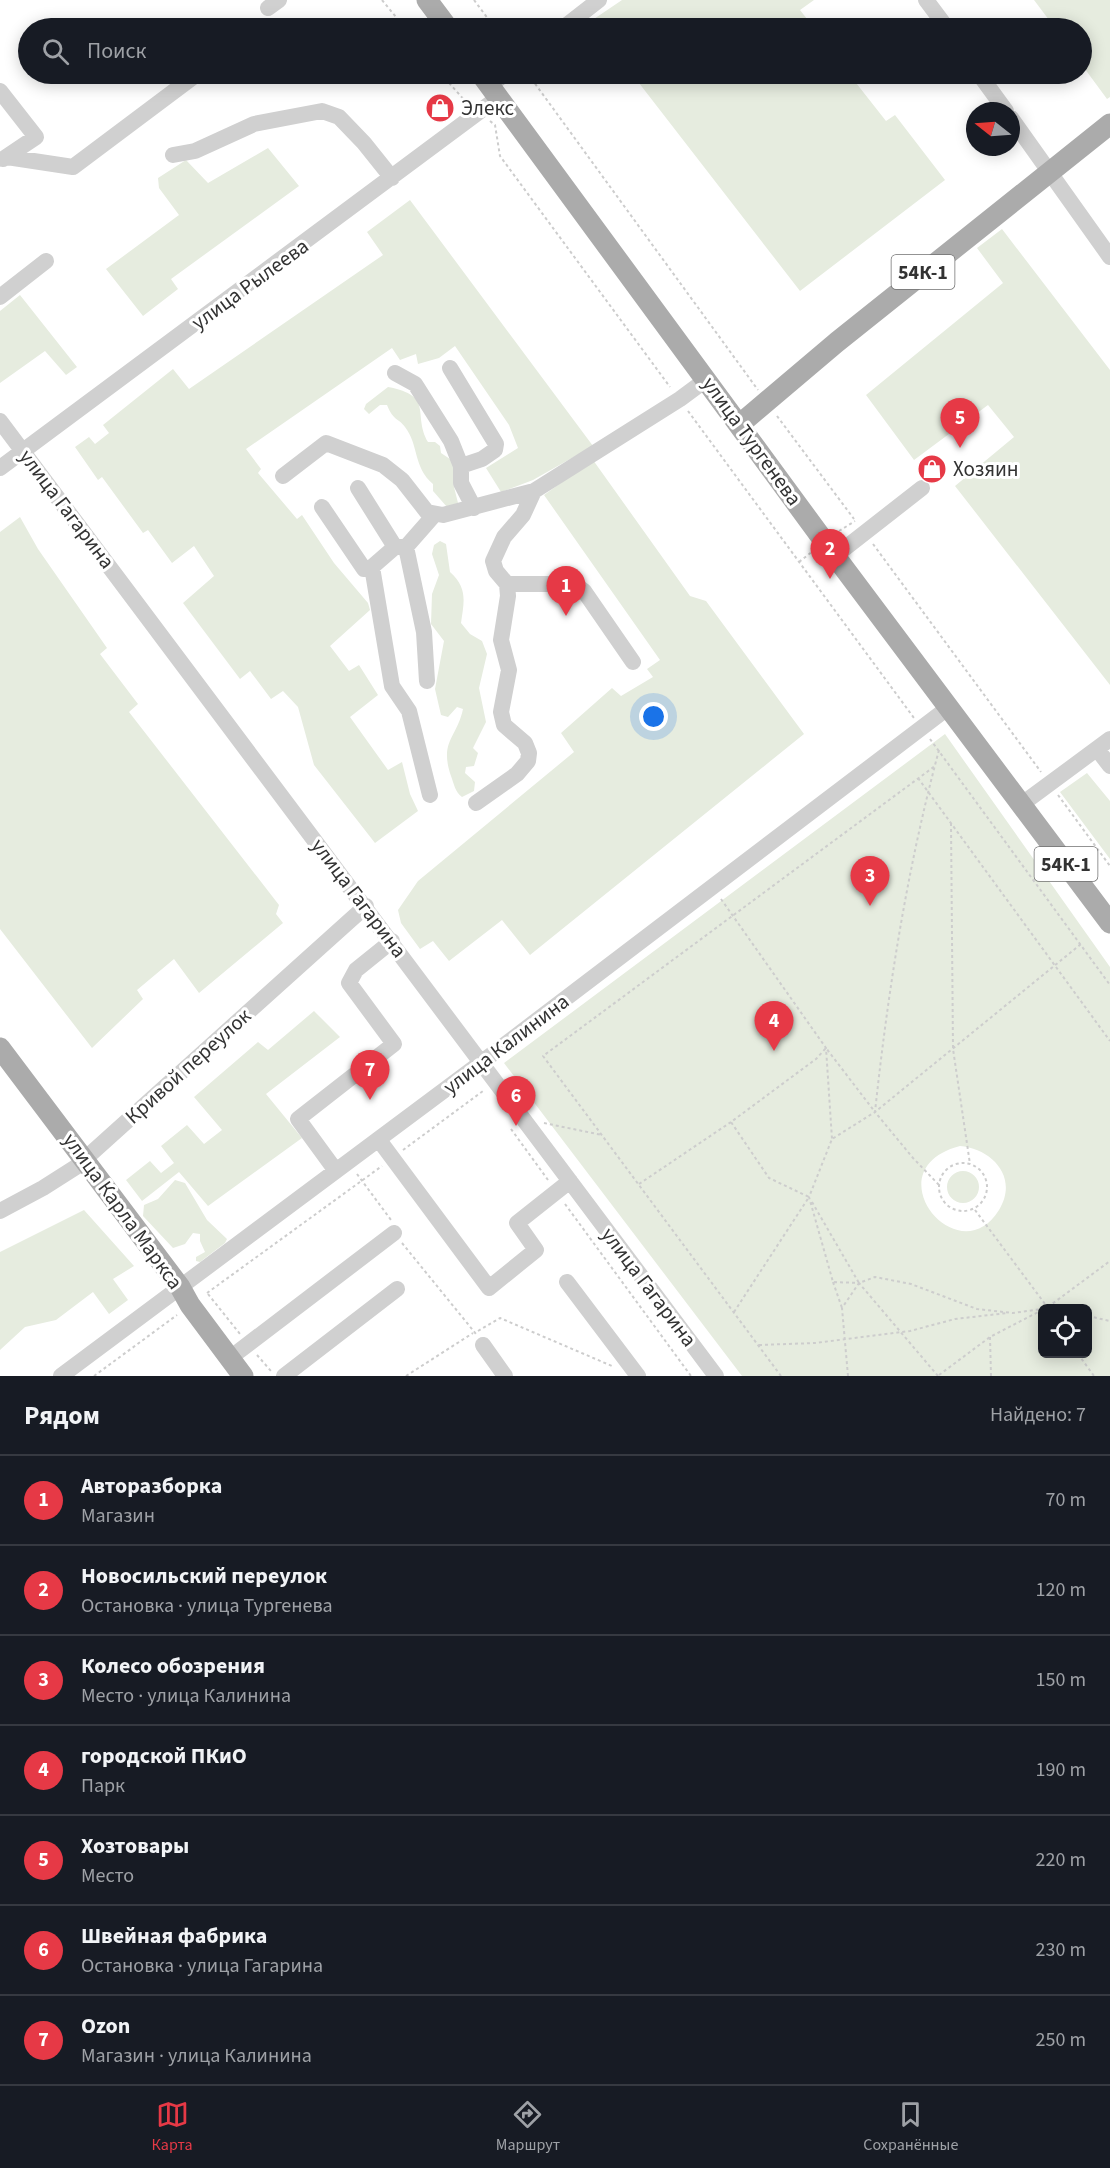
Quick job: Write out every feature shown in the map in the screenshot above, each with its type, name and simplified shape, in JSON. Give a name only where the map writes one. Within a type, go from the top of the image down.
[{"type":"main road","points":[[427,0],[440,18]]},
{"type":"main road","name":"улица Тургенева","points":[[495,84],[739,425],[1110,923]]},
{"type":"main road","name":"54К-1","points":[[739,425],[837,342],[1049,170],[1110,124]]},
{"type":"main road","name":"улица Карла Маркса","points":[[0,1048],[192,1295],[243,1376]]},
{"type":"street","points":[[571,18],[582,5],[599,0]]},
{"type":"street","points":[[926,0],[940,18]]},
{"type":"street","points":[[4,159],[73,167],[184,84]]},
{"type":"street","name":"улица Рылеева","points":[[0,468],[392,178],[492,84]]},
{"type":"street","points":[[986,84],[999,102]]},
{"type":"street","points":[[0,91],[36,136],[4,159]]},
{"type":"street","points":[[173,155],[195,151],[254,124],[322,111],[339,117],[364,142],[392,178]]},
{"type":"street","points":[[1020,130],[1110,257]]},
{"type":"street","points":[[0,297],[46,261]]},
{"type":"street","points":[[450,368],[496,444],[495,450],[482,459],[461,466]]},
{"type":"street","points":[[395,373],[415,384],[451,441],[461,466],[461,483],[474,508]]},
{"type":"street","points":[[283,476],[326,443],[383,465],[402,480],[427,512],[443,515],[474,508],[534,491],[680,399],[707,379]]},
{"type":"street","name":"улица Гагарина","points":[[0,421],[482,1062],[490,1085],[517,1123],[570,1181],[712,1375]]},
{"type":"street","points":[[358,488],[401,547],[424,632],[427,681]]},
{"type":"street","points":[[830,549],[865,533],[922,488]]},
{"type":"street","points":[[477,803],[517,774],[528,761],[529,753],[525,743],[504,725],[501,712],[509,670],[501,640],[508,596],[507,584],[496,571],[493,561],[504,537],[523,515],[534,491]]},
{"type":"street","points":[[322,507],[364,569],[372,567],[401,547],[435,514]]},
{"type":"street","points":[[372,567],[392,686],[409,711],[430,795]]},
{"type":"street","points":[[507,584],[574,584],[584,591],[633,662]]},
{"type":"street","name":"улица Калинина","points":[[61,1376],[192,1295],[342,1167],[949,707]]},
{"type":"street","points":[[1022,804],[1104,744],[1110,766]]},
{"type":"street","name":"Кривой переулок","points":[[0,1210],[43,1188],[85,1159],[366,906]]},
{"type":"street","points":[[342,1167],[298,1119],[394,1044],[349,983],[356,970],[392,941]]},
{"type":"street","points":[[379,1140],[489,1288],[536,1250],[517,1223],[570,1181]]},
{"type":"street","points":[[230,1358],[394,1233]]},
{"type":"street","points":[[567,1282],[638,1376]]},
{"type":"street","points":[[284,1376],[397,1289]]},
{"type":"street","points":[[479,1339],[505,1376]]},
{"type":"path","points":[[382,0],[397,18]]},
{"type":"path","points":[[474,0],[488,18]]},
{"type":"path","points":[[535,84],[1110,866]]},
{"type":"path","points":[[799,562],[830,549],[854,519]]},
{"type":"path","points":[[875,1112],[884,1034],[914,846],[939,750],[1110,985]]},
{"type":"path","points":[[781,1376],[543,1056],[935,766]]},
{"type":"path","points":[[918,778],[1110,1041]]},
{"type":"path","points":[[951,823],[953,1049],[970,1164]]},
{"type":"path","points":[[720,898],[825,1048],[913,1158],[939,1185],[942,1199],[953,1209],[968,1211],[981,1204],[988,1189],[983,1173],[970,1164],[962,1163],[946,1170],[939,1185]]},
{"type":"path","points":[[832,1139],[875,1112],[1081,945]]},
{"type":"path","points":[[639,1184],[731,1122],[816,1059],[825,1048]]},
{"type":"path","points":[[734,1312],[809,1197],[832,1139],[825,1048]]},
{"type":"path","points":[[490,1085],[490,1100]]},
{"type":"path","points":[[94,1376],[192,1295],[362,1180],[490,1085]]},
{"type":"path","points":[[731,1122],[769,1178],[809,1197],[859,1283],[938,1376],[990,1337],[1038,1313]]},
{"type":"path","points":[[517,1123],[603,1135]]},
{"type":"path","points":[[517,1123],[556,1192],[691,1376]]},
{"type":"path","points":[[342,1167],[362,1180],[394,1224],[394,1233],[479,1339]]},
{"type":"path","points":[[809,1197],[842,1308],[848,1376]]},
{"type":"path","points":[[975,1209],[1042,1304]]},
{"type":"path","points":[[1052,1304],[1110,1261]]},
{"type":"path","points":[[833,1282],[859,1283],[875,1277],[910,1284],[977,1309],[1013,1313]]},
{"type":"path","points":[[842,1308],[859,1283]]},
{"type":"path","points":[[192,1295],[248,1344],[274,1376]]},
{"type":"path","points":[[759,1345],[901,1332],[955,1319],[1038,1310]]},
{"type":"path","points":[[406,1376],[479,1339],[500,1317],[619,1369]]},
{"type":"path","points":[[1092,1317],[1110,1321]]},
{"type":"path","points":[[990,1337],[991,1376]]},
{"type":"path","points":[[1081,1358],[1094,1376]]},
{"type":"shaded area","points":[[622,0],[814,0],[800,10],[806,18],[595,18]]},
{"type":"shaded area","points":[[1034,0],[1110,0],[1110,97],[1107,99],[1092,79],[1092,18],[1048,18]]},
{"type":"shaded area","points":[[640,84],[857,84],[886,121],[895,115],[945,180],[800,291]]},
{"type":"shaded area","points":[[268,148],[299,186],[171,279],[178,289],[143,316],[106,269],[179,215],[159,188],[158,178],[186,160],[208,183]]},
{"type":"shaded area","points":[[410,200],[593,446],[533,480],[501,492],[486,468],[518,448],[509,425],[455,346],[439,358],[418,364],[416,354],[400,360],[392,348],[246,449],[261,469],[258,473],[297,519],[302,515],[334,563],[368,603],[370,610],[330,646],[349,671],[359,665],[378,695],[350,717],[388,770],[402,762],[410,794],[418,811],[375,843],[314,765],[298,707],[283,691],[271,699],[250,671],[240,679],[183,603],[214,576],[194,546],[172,563],[148,530],[143,533],[102,477],[98,480],[75,447],[89,437],[95,444],[109,433],[103,425],[173,369],[189,389],[383,255],[367,232]]},
{"type":"shaded area","points":[[1002,229],[1110,370],[1110,685],[955,486],[1014,437],[988,405],[914,460],[866,395],[1003,283],[977,248]]},
{"type":"shaded area","points":[[20,295],[77,367],[66,375],[45,351],[0,383],[0,311]]},
{"type":"shaded area","points":[[388,387],[412,395],[417,401],[428,442],[435,442],[440,446],[441,453],[453,461],[453,483],[458,503],[447,507],[433,491],[433,484],[422,470],[409,434],[387,405],[380,405],[369,414],[364,409],[366,404]]},
{"type":"shaded area","points":[[593,460],[690,596],[706,601],[804,734],[530,955],[502,920],[449,961],[433,941],[420,949],[401,923],[398,910],[418,881],[574,752],[561,733],[612,688],[621,696],[653,677],[647,669],[660,660],[544,495]]},
{"type":"shaded area","points":[[20,517],[38,549],[107,648],[100,654],[138,704],[129,712],[279,905],[276,914],[283,923],[199,993],[174,959],[137,990],[143,999],[92,1048],[0,929],[0,532]]},
{"type":"shaded area","points":[[440,541],[446,544],[450,572],[462,590],[464,602],[461,623],[470,634],[482,641],[487,654],[479,688],[486,722],[473,748],[478,753],[474,766],[466,767],[465,773],[475,782],[474,791],[462,797],[454,785],[447,755],[450,740],[463,709],[457,707],[448,717],[441,715],[435,689],[444,641],[431,624],[432,594],[439,575],[432,554],[434,545]]},
{"type":"shaded area","points":[[945,734],[1110,967],[1110,1376],[742,1376],[504,1063]],"holes":[[[960,1146],[972,1148],[992,1159],[1004,1176],[1006,1186],[999,1210],[982,1227],[963,1231],[945,1225],[931,1211],[922,1194],[923,1175],[934,1158]]]},
{"type":"shaded area","points":[[1087,773],[1110,801],[1110,859],[1060,792]]},
{"type":"shaded area","points":[[314,1011],[340,1037],[266,1094],[302,1138],[208,1206],[179,1172],[142,1201],[126,1180],[150,1161],[161,1173],[174,1163],[161,1146],[187,1125],[204,1144],[222,1130],[194,1097],[258,1042],[268,1050]]},
{"type":"shaded area","points":[[963,1171],[974,1176],[979,1187],[974,1198],[963,1203],[952,1198],[947,1187],[952,1176]]},
{"type":"shaded area","points":[[175,1180],[185,1183],[207,1220],[227,1239],[200,1262],[196,1261],[196,1257],[205,1252],[200,1241],[200,1234],[193,1233],[185,1244],[173,1248],[143,1216],[144,1205],[158,1199]]},
{"type":"shaded area","points":[[84,1210],[134,1266],[113,1279],[128,1300],[109,1314],[93,1292],[56,1320],[25,1327],[0,1350],[0,1252]]},
{"type":"place","name":"Элекс","points":[[440,108]]},
{"type":"place","name":"Хозтовары","points":[[960,448]]},
{"type":"place","name":"Хозяин","points":[[932,469]]},
{"type":"place","name":"Новосильский переулок","points":[[830,579]]},
{"type":"place","name":"Авторазборка","points":[[566,616]]},
{"type":"place","name":"Колесо обозрения","points":[[870,906]]},
{"type":"place","name":"городской ПКиО","points":[[774,1051]]},
{"type":"place","name":"Ozon","points":[[370,1100]]},
{"type":"place","name":"Швейная фабрика","points":[[516,1126]]}]
